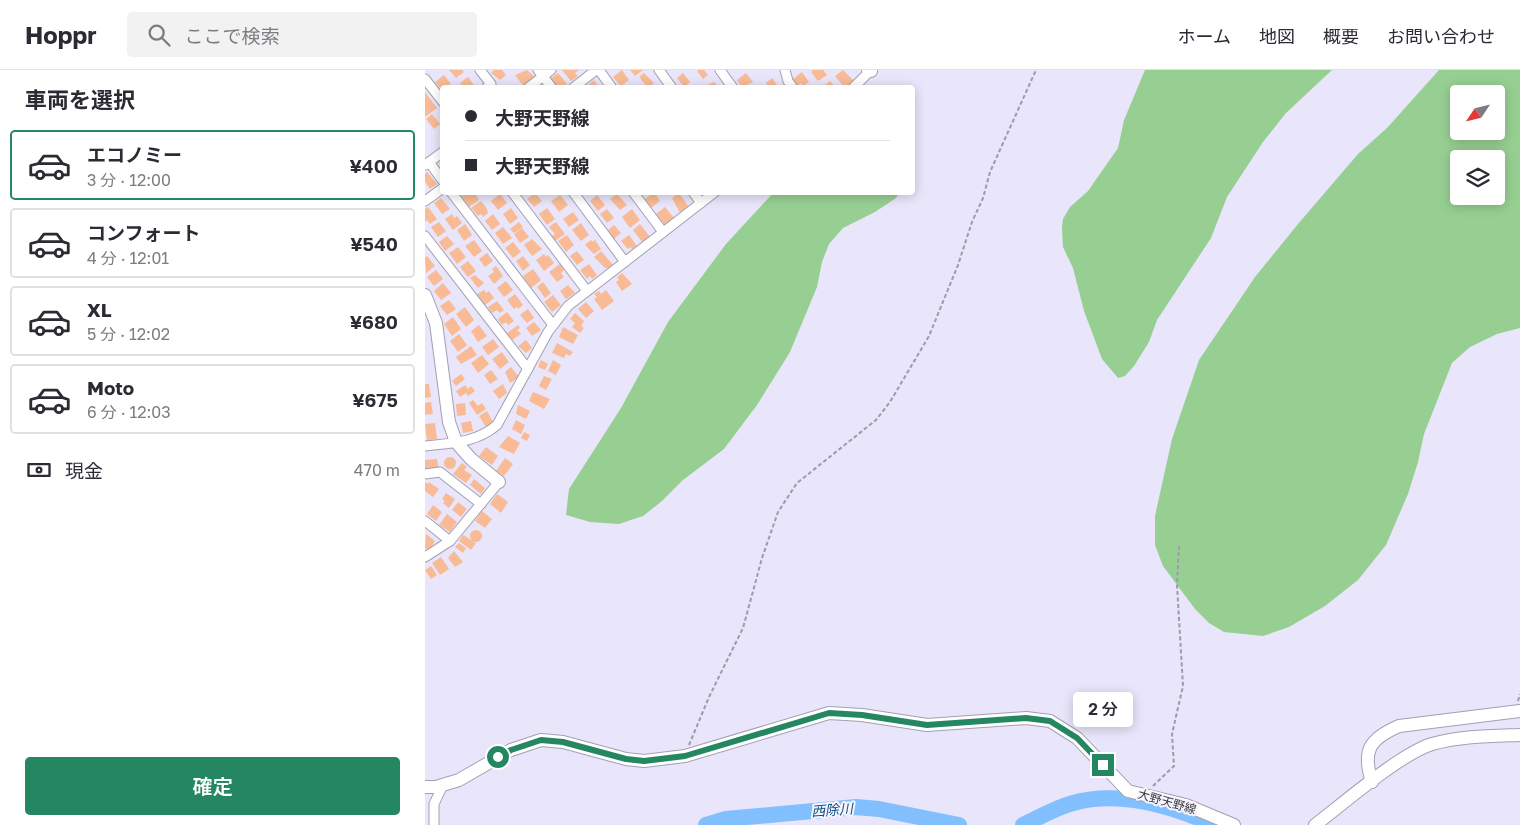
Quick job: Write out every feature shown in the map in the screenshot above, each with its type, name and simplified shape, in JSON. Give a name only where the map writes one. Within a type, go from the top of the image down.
[{"type":"main road","points":[[425,296],[436,323],[449,422],[456,442],[471,459],[499,482]]},
{"type":"main road","points":[[1372,782],[1367,754],[1375,740],[1388,731],[1399,726],[1519,706]]},
{"type":"main road","name":"大野天野線","points":[[425,788],[459,780],[511,750],[541,740],[563,742],[626,759],[644,761],[685,756],[829,713],[862,715],[927,725],[1026,718],[1050,721],[1077,738],[1129,791],[1186,805],[1234,825]]},
{"type":"main road","points":[[1315,825],[1408,756],[1430,745],[1458,738],[1520,735]]},
{"type":"street","points":[[480,70],[491,84],[490,85]]},
{"type":"street","points":[[530,85],[540,73],[551,70]]},
{"type":"street","points":[[577,85],[598,70],[610,85]]},
{"type":"street","points":[[659,70],[670,85]]},
{"type":"street","points":[[719,70],[731,85]]},
{"type":"street","points":[[785,70],[791,85]]},
{"type":"street","points":[[856,85],[870,70]]},
{"type":"street","points":[[540,73],[550,85]]},
{"type":"street","points":[[425,79],[440,98]]},
{"type":"street","points":[[440,154],[427,164],[440,178]]},
{"type":"street","points":[[425,201],[440,190]]},
{"type":"street","points":[[453,195],[553,325]]},
{"type":"street","points":[[514,195],[587,291]]},
{"type":"street","points":[[575,195],[625,262]]},
{"type":"street","points":[[635,195],[663,232]]},
{"type":"street","points":[[695,195],[701,203]]},
{"type":"street","points":[[425,446],[478,438],[497,425],[553,325],[568,306],[711,195]]},
{"type":"street","points":[[425,236],[528,369]]},
{"type":"street","points":[[425,474],[440,472],[481,504]]},
{"type":"street","points":[[425,557],[450,541],[499,482]]},
{"type":"street","points":[[425,521],[450,541]]},
{"type":"street","points":[[434,825],[434,804],[443,785]]},
{"type":"path","points":[[685,756],[709,697],[743,628],[762,558],[778,512],[797,483],[876,420],[890,402],[929,336],[958,265],[971,222],[983,198],[990,172],[1036,70]]},
{"type":"path","points":[[1143,795],[1174,766],[1172,734],[1183,686],[1177,585],[1179,546]]},
{"type":"path","points":[[1519,706],[1520,694]]},
{"type":"green space","points":[[1145,70],[1332,70],[1286,113],[1263,142],[1227,197],[1211,238],[1157,320],[1149,342],[1134,366],[1125,376],[1118,378],[1102,359],[1084,311],[1073,268],[1063,247],[1062,228],[1063,219],[1070,207],[1088,191],[1118,148],[1124,120]]},
{"type":"green space","points":[[1439,70],[1520,70],[1520,328],[1497,334],[1470,347],[1452,363],[1424,434],[1408,494],[1386,545],[1358,580],[1325,606],[1289,627],[1263,636],[1224,632],[1209,623],[1195,609],[1163,566],[1155,545],[1155,516],[1172,439],[1199,360],[1255,277],[1358,154],[1387,128]]},
{"type":"green space","points":[[771,195],[898,195],[875,212],[843,228],[829,244],[822,262],[817,287],[790,352],[757,405],[724,449],[683,480],[662,501],[643,516],[619,524],[590,522],[566,515],[569,489],[621,408],[668,322],[726,244]]},
{"type":"building","points":[[449,70],[462,70],[464,72],[456,78]]},
{"type":"building","points":[[494,70],[502,70],[506,75],[500,80],[491,73]]},
{"type":"building","points":[[527,70],[536,78],[527,85],[522,85],[515,75]]},
{"type":"building","points":[[562,70],[579,70],[575,73],[578,76],[571,81]]},
{"type":"building","points":[[622,70],[629,80],[620,85],[613,77]]},
{"type":"building","points":[[630,70],[643,70],[635,76]]},
{"type":"building","points":[[704,70],[708,75],[703,79],[697,71]]},
{"type":"building","points":[[813,70],[823,70],[827,75],[818,81],[811,72]]},
{"type":"building","points":[[843,70],[854,81],[849,85],[842,85],[835,76]]},
{"type":"building","points":[[802,72],[809,82],[804,85],[801,83],[797,85],[793,79]]},
{"type":"building","points":[[558,73],[567,84],[556,85],[551,78]]},
{"type":"building","points":[[644,73],[654,83],[646,85],[640,76]]},
{"type":"building","points":[[683,73],[690,82],[682,85],[677,78]]},
{"type":"building","points":[[746,73],[753,82],[741,85],[737,80]]},
{"type":"building","points":[[444,75],[451,84],[440,85],[440,88],[435,82]]},
{"type":"building","points":[[468,77],[474,85],[461,85],[460,83]]},
{"type":"building","points":[[772,78],[777,85],[767,85],[766,83]]},
{"type":"building","points":[[594,80],[598,85],[588,85]]},
{"type":"building","points":[[830,81],[833,85],[825,85]]},
{"type":"building","points":[[425,92],[437,108],[425,117]]},
{"type":"building","points":[[432,114],[440,124],[434,129],[426,119]]},
{"type":"building","points":[[427,172],[437,184],[430,189],[425,182],[425,174]]},
{"type":"building","points":[[476,195],[479,200],[469,207],[461,196]]},
{"type":"building","points":[[501,195],[507,203],[498,210],[491,201]]},
{"type":"building","points":[[532,195],[537,195],[542,201],[534,207],[527,199]]},
{"type":"building","points":[[560,195],[568,205],[559,212],[551,201]]},
{"type":"building","points":[[597,195],[605,205],[598,211],[590,201]]},
{"type":"building","points":[[618,195],[627,205],[620,210],[610,199]]},
{"type":"building","points":[[650,195],[656,195],[660,201],[651,208],[644,200]]},
{"type":"building","points":[[680,195],[688,206],[680,213],[672,198]]},
{"type":"building","points":[[441,198],[450,209],[442,214],[434,203]]},
{"type":"building","points":[[481,201],[488,213],[483,217],[481,214],[478,216],[471,208]]},
{"type":"building","points":[[428,207],[437,219],[430,224],[427,220],[425,222],[425,209]]},
{"type":"building","points":[[665,207],[674,218],[665,225],[656,214]]},
{"type":"building","points":[[511,208],[518,218],[510,224],[503,214]]},
{"type":"building","points":[[547,208],[555,219],[547,225],[539,214]]},
{"type":"building","points":[[607,209],[614,218],[607,223],[600,214]]},
{"type":"building","points":[[632,209],[640,220],[630,228],[622,217]]},
{"type":"building","points":[[573,212],[579,220],[569,227],[563,219]]},
{"type":"building","points":[[452,214],[454,218],[457,216],[462,223],[453,230],[445,219]]},
{"type":"building","points":[[493,214],[500,224],[492,230],[485,221]]},
{"type":"building","points":[[439,222],[446,231],[438,237],[431,227]]},
{"type":"building","points":[[519,222],[523,227],[514,233],[510,229]]},
{"type":"building","points":[[556,222],[565,234],[555,241],[552,236],[555,234],[549,227]]},
{"type":"building","points":[[581,223],[589,235],[581,241],[572,230]]},
{"type":"building","points":[[465,224],[472,235],[464,241],[457,230]]},
{"type":"building","points":[[640,224],[650,237],[642,242],[633,230]]},
{"type":"building","points":[[614,225],[621,233],[614,239],[608,230]]},
{"type":"building","points":[[503,227],[512,238],[503,244],[495,233]]},
{"type":"building","points":[[522,228],[529,237],[520,243],[514,234]]},
{"type":"building","points":[[567,235],[574,245],[566,252],[558,241]]},
{"type":"building","points":[[629,235],[637,246],[632,249],[630,247],[628,249],[621,241]]},
{"type":"building","points":[[447,236],[454,244],[445,251],[439,242]]},
{"type":"building","points":[[532,239],[542,249],[532,256],[524,245]]},
{"type":"building","points":[[474,240],[482,251],[474,257],[465,246]]},
{"type":"building","points":[[591,240],[592,242],[595,240],[601,249],[594,254],[585,245]]},
{"type":"building","points":[[513,242],[521,252],[513,258],[505,248]]},
{"type":"building","points":[[458,247],[466,257],[457,264],[449,253]]},
{"type":"building","points":[[577,251],[584,260],[577,265],[570,256]]},
{"type":"building","points":[[601,251],[613,265],[609,268],[605,268],[594,257]]},
{"type":"building","points":[[487,253],[493,261],[485,267],[479,259]]},
{"type":"building","points":[[544,254],[546,257],[548,255],[554,263],[544,271],[536,260]]},
{"type":"building","points":[[427,256],[435,266],[426,273],[425,258]]},
{"type":"building","points":[[523,256],[530,265],[523,271],[516,261]]},
{"type":"building","points":[[468,261],[476,271],[468,277],[460,267]]},
{"type":"building","points":[[560,264],[564,270],[561,273],[564,277],[557,282],[549,272]]},
{"type":"building","points":[[589,264],[597,275],[592,279],[590,276],[587,279],[580,270]]},
{"type":"building","points":[[496,266],[503,276],[494,284],[488,276],[494,272],[492,269]]},
{"type":"building","points":[[533,269],[541,280],[531,288],[523,276]]},
{"type":"building","points":[[436,270],[443,279],[434,286],[427,277]]},
{"type":"building","points":[[622,273],[632,284],[622,291],[616,282],[619,280],[617,277]]},
{"type":"building","points":[[475,275],[484,283],[478,288],[470,278]]},
{"type":"building","points":[[506,281],[513,290],[504,297],[497,288]]},
{"type":"building","points":[[543,282],[551,293],[545,298],[537,287]]},
{"type":"building","points":[[443,283],[451,293],[441,300],[434,291]]},
{"type":"building","points":[[568,285],[575,293],[566,299],[560,291]]},
{"type":"building","points":[[484,290],[486,293],[489,291],[494,298],[485,305],[477,294]]},
{"type":"building","points":[[606,290],[614,301],[602,310],[594,299],[597,297],[594,294],[599,291],[601,294]]},
{"type":"building","points":[[515,294],[523,305],[518,309],[517,307],[514,309],[507,300]]},
{"type":"building","points":[[553,295],[561,305],[552,312],[544,302]]},
{"type":"building","points":[[449,300],[456,309],[447,315],[440,306]]},
{"type":"building","points":[[497,301],[504,310],[500,313],[497,310],[492,313],[488,307]]},
{"type":"building","points":[[586,302],[594,311],[586,318],[578,309]]},
{"type":"building","points":[[465,307],[474,320],[466,327],[456,314]]},
{"type":"building","points":[[528,309],[534,318],[527,323],[520,315]]},
{"type":"building","points":[[507,312],[514,321],[508,325],[506,322],[502,325],[498,319]]},
{"type":"building","points":[[575,313],[584,321],[581,326],[584,328],[580,333],[572,327],[575,323],[570,319]]},
{"type":"building","points":[[453,317],[461,329],[452,336],[444,324]]},
{"type":"building","points":[[534,322],[541,330],[532,336],[526,328]]},
{"type":"building","points":[[479,325],[487,336],[478,342],[471,331]]},
{"type":"building","points":[[518,325],[520,328],[517,330],[521,334],[512,340],[507,333]]},
{"type":"building","points":[[563,327],[578,335],[573,344],[559,337]]},
{"type":"building","points":[[459,334],[467,345],[458,352],[450,341]]},
{"type":"building","points":[[493,339],[499,347],[488,355],[482,347]]},
{"type":"building","points":[[526,340],[532,348],[526,353],[518,346]]},
{"type":"building","points":[[557,343],[573,352],[570,356],[566,354],[564,358],[552,353]]},
{"type":"building","points":[[471,346],[477,355],[461,364],[456,357]]},
{"type":"building","points":[[502,352],[509,362],[500,369],[492,359]]},
{"type":"building","points":[[482,355],[489,364],[478,373],[471,363]]},
{"type":"building","points":[[541,360],[548,364],[545,370],[538,367]]},
{"type":"building","points":[[553,360],[561,365],[556,375],[548,371]]},
{"type":"building","points":[[511,367],[519,377],[510,383],[505,372]]},
{"type":"building","points":[[491,370],[498,379],[490,384],[484,375]]},
{"type":"building","points":[[461,374],[465,379],[456,386],[452,381]]},
{"type":"building","points":[[544,376],[552,379],[546,390],[539,386]]},
{"type":"building","points":[[425,384],[429,384],[431,397],[425,398]]},
{"type":"building","points":[[503,384],[507,393],[499,399],[493,391]]},
{"type":"building","points":[[465,385],[468,389],[471,386],[475,391],[468,396],[466,393],[460,397],[456,391]]},
{"type":"building","points":[[533,392],[550,399],[544,409],[529,401]]},
{"type":"building","points":[[473,400],[478,406],[482,403],[486,409],[477,415],[469,403]]},
{"type":"building","points":[[431,402],[433,414],[425,415],[425,403]]},
{"type":"building","points":[[465,403],[466,415],[457,416],[456,404]]},
{"type":"building","points":[[518,405],[530,411],[526,419],[516,414]]},
{"type":"building","points":[[487,411],[493,422],[486,427],[479,416]]},
{"type":"building","points":[[516,420],[525,425],[521,434],[512,429]]},
{"type":"building","points":[[471,421],[473,431],[463,433],[461,423]]},
{"type":"building","points":[[435,423],[437,439],[427,440],[425,424]]},
{"type":"building","points":[[524,432],[530,435],[527,441],[521,438]]},
{"type":"building","points":[[508,436],[520,443],[514,454],[499,447]]},
{"type":"building","points":[[486,447],[498,456],[492,465],[479,456]]},
{"type":"building","points":[[448,457],[452,457],[456,463],[452,469],[448,469],[444,465],[444,461]]},
{"type":"building","points":[[505,458],[513,464],[504,476],[496,471]]},
{"type":"building","points":[[437,459],[439,469],[425,469],[425,460]]},
{"type":"building","points":[[462,463],[467,467],[464,470],[472,475],[466,483],[453,474]]},
{"type":"building","points":[[474,479],[485,488],[481,494],[470,485]]},
{"type":"building","points":[[425,482],[428,484],[429,482],[439,489],[433,497],[425,491]]},
{"type":"building","points":[[446,493],[455,499],[449,508],[443,503],[445,501],[442,499]]},
{"type":"building","points":[[497,494],[508,502],[501,513],[490,504]]},
{"type":"building","points":[[458,502],[467,509],[461,517],[452,510]]},
{"type":"building","points":[[433,505],[442,512],[436,521],[427,514]]},
{"type":"building","points":[[482,511],[492,519],[485,528],[475,521]]},
{"type":"building","points":[[447,514],[457,522],[450,532],[439,525]]},
{"type":"building","points":[[476,530],[482,536],[476,542],[470,536]]},
{"type":"building","points":[[426,534],[435,541],[429,551],[425,548]]},
{"type":"building","points":[[463,535],[476,543],[471,550],[459,541]]},
{"type":"building","points":[[459,543],[466,548],[463,553],[455,547]]},
{"type":"building","points":[[454,551],[463,562],[455,567],[448,558]]},
{"type":"building","points":[[441,557],[449,569],[440,575],[432,563]]},
{"type":"building","points":[[431,566],[437,575],[431,579],[425,570]]},
{"type":"waterway","name":"西除川","points":[[1023,825],[1073,803],[1109,798],[1127,799],[1163,806],[1215,825]]},
{"type":"waterway","name":"西除川","points":[[706,825],[726,819],[856,807],[879,809],[959,825]]},
{"type":"route","points":[[498,757],[511,750],[541,740],[563,742],[626,759],[644,761],[685,756],[829,713],[862,715],[927,725],[1026,718],[1050,721],[1077,738],[1103,765]]}]
